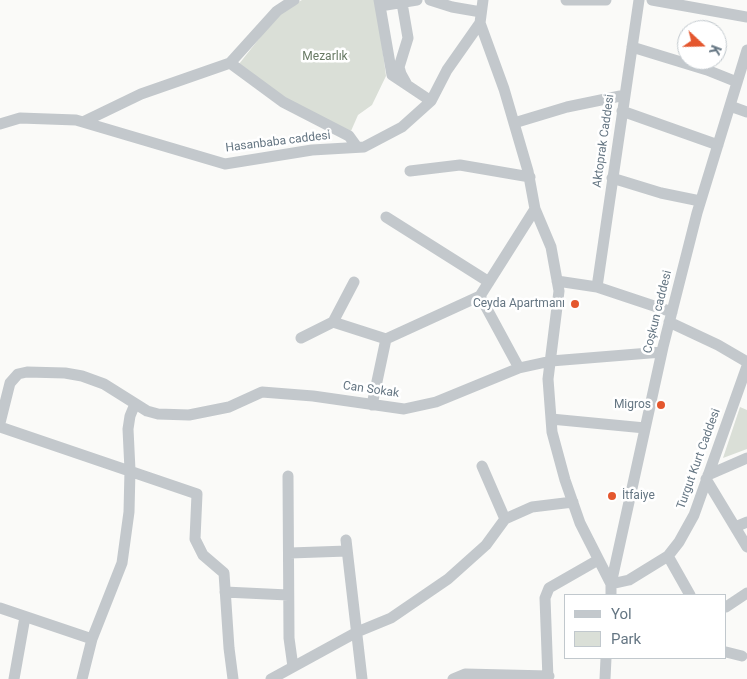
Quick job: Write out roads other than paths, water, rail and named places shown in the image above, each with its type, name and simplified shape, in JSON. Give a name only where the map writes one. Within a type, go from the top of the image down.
[{"type":"street","points":[[83,122],[141,94],[230,63],[277,11],[294,0]]},
{"type":"street","points":[[417,0],[380,3],[392,76],[430,101]]},
{"type":"street","points":[[430,0],[481,12],[530,177],[535,209],[551,247],[559,291],[548,379],[552,432],[565,480],[580,522],[611,590],[668,556],[689,594]]},
{"type":"street","points":[[566,0],[606,0]]},
{"type":"street","name":"Aktoprak Caddesi","points":[[597,286],[638,0]]},
{"type":"street","points":[[652,0],[747,17]]},
{"type":"street","points":[[402,2],[408,38],[399,67],[400,74],[404,77],[407,86]]},
{"type":"street","name":"Hasanbaba caddesi","points":[[0,124],[20,118],[76,120],[225,164],[312,150],[364,147],[402,127],[430,101],[481,12]]},
{"type":"street","points":[[632,47],[707,70],[737,82]]},
{"type":"street","name":"Coşkun caddesi","points":[[611,590],[662,352],[700,201],[747,50]]},
{"type":"street","points":[[230,63],[283,102],[349,136],[357,147]]},
{"type":"street","points":[[514,123],[567,107],[624,95]]},
{"type":"street","points":[[730,106],[747,112]]},
{"type":"street","points":[[622,111],[718,145]]},
{"type":"street","points":[[410,171],[460,165],[530,177]]},
{"type":"street","points":[[612,178],[661,193],[700,201]]},
{"type":"street","points":[[332,322],[386,339],[480,296],[535,209]]},
{"type":"street","points":[[386,217],[489,282]]},
{"type":"street","points":[[301,338],[332,322],[354,282]]},
{"type":"street","points":[[557,282],[597,286],[671,317],[747,364]]},
{"type":"street","points":[[480,296],[519,368]]},
{"type":"street","points":[[372,405],[386,339]]},
{"type":"street","name":"Can Sokak","points":[[0,423],[10,383],[18,374],[26,372],[65,372],[82,376],[104,384],[147,411],[158,414],[189,415],[229,407],[262,392],[313,396],[404,409],[436,402],[519,368],[551,361],[662,352]]},
{"type":"street","name":"Turgut Kurt Caddesi","points":[[668,556],[679,542],[694,515],[747,364]]},
{"type":"street","points":[[82,679],[92,639],[122,563],[129,512],[130,470],[128,429],[130,416],[135,404]]},
{"type":"street","points":[[551,419],[645,428]]},
{"type":"street","points":[[0,427],[197,494],[195,539],[203,555],[224,573],[228,648],[233,679]]},
{"type":"street","points":[[747,458],[707,477],[747,547]]},
{"type":"street","points":[[482,466],[504,519]]},
{"type":"street","points":[[288,476],[290,553],[288,595],[289,638],[294,666]]},
{"type":"street","points":[[271,679],[357,632],[391,618],[448,579],[486,544],[504,519],[532,507],[573,502]]},
{"type":"street","points":[[735,527],[747,522]]},
{"type":"street","points":[[290,553],[347,546],[362,679]]},
{"type":"street","points":[[453,679],[465,674],[548,678],[545,598],[549,588],[598,560]]},
{"type":"street","points":[[225,592],[288,595]]},
{"type":"street","points":[[727,606],[747,593]]},
{"type":"street","points":[[0,608],[92,639]]},
{"type":"street","points":[[14,679],[25,617]]},
{"type":"street","points":[[727,652],[742,656]]},
{"type":"street","points":[[605,679],[606,659]]},
{"type":"place","name":"Ceyda Apartmanı","points":[[575,304]]},
{"type":"place","name":"Migros","points":[[661,405]]},
{"type":"place","name":"İtfaiye","points":[[612,496]]},
{"type":"park label","name":"Mezarlık","points":[[325,57]]}]
